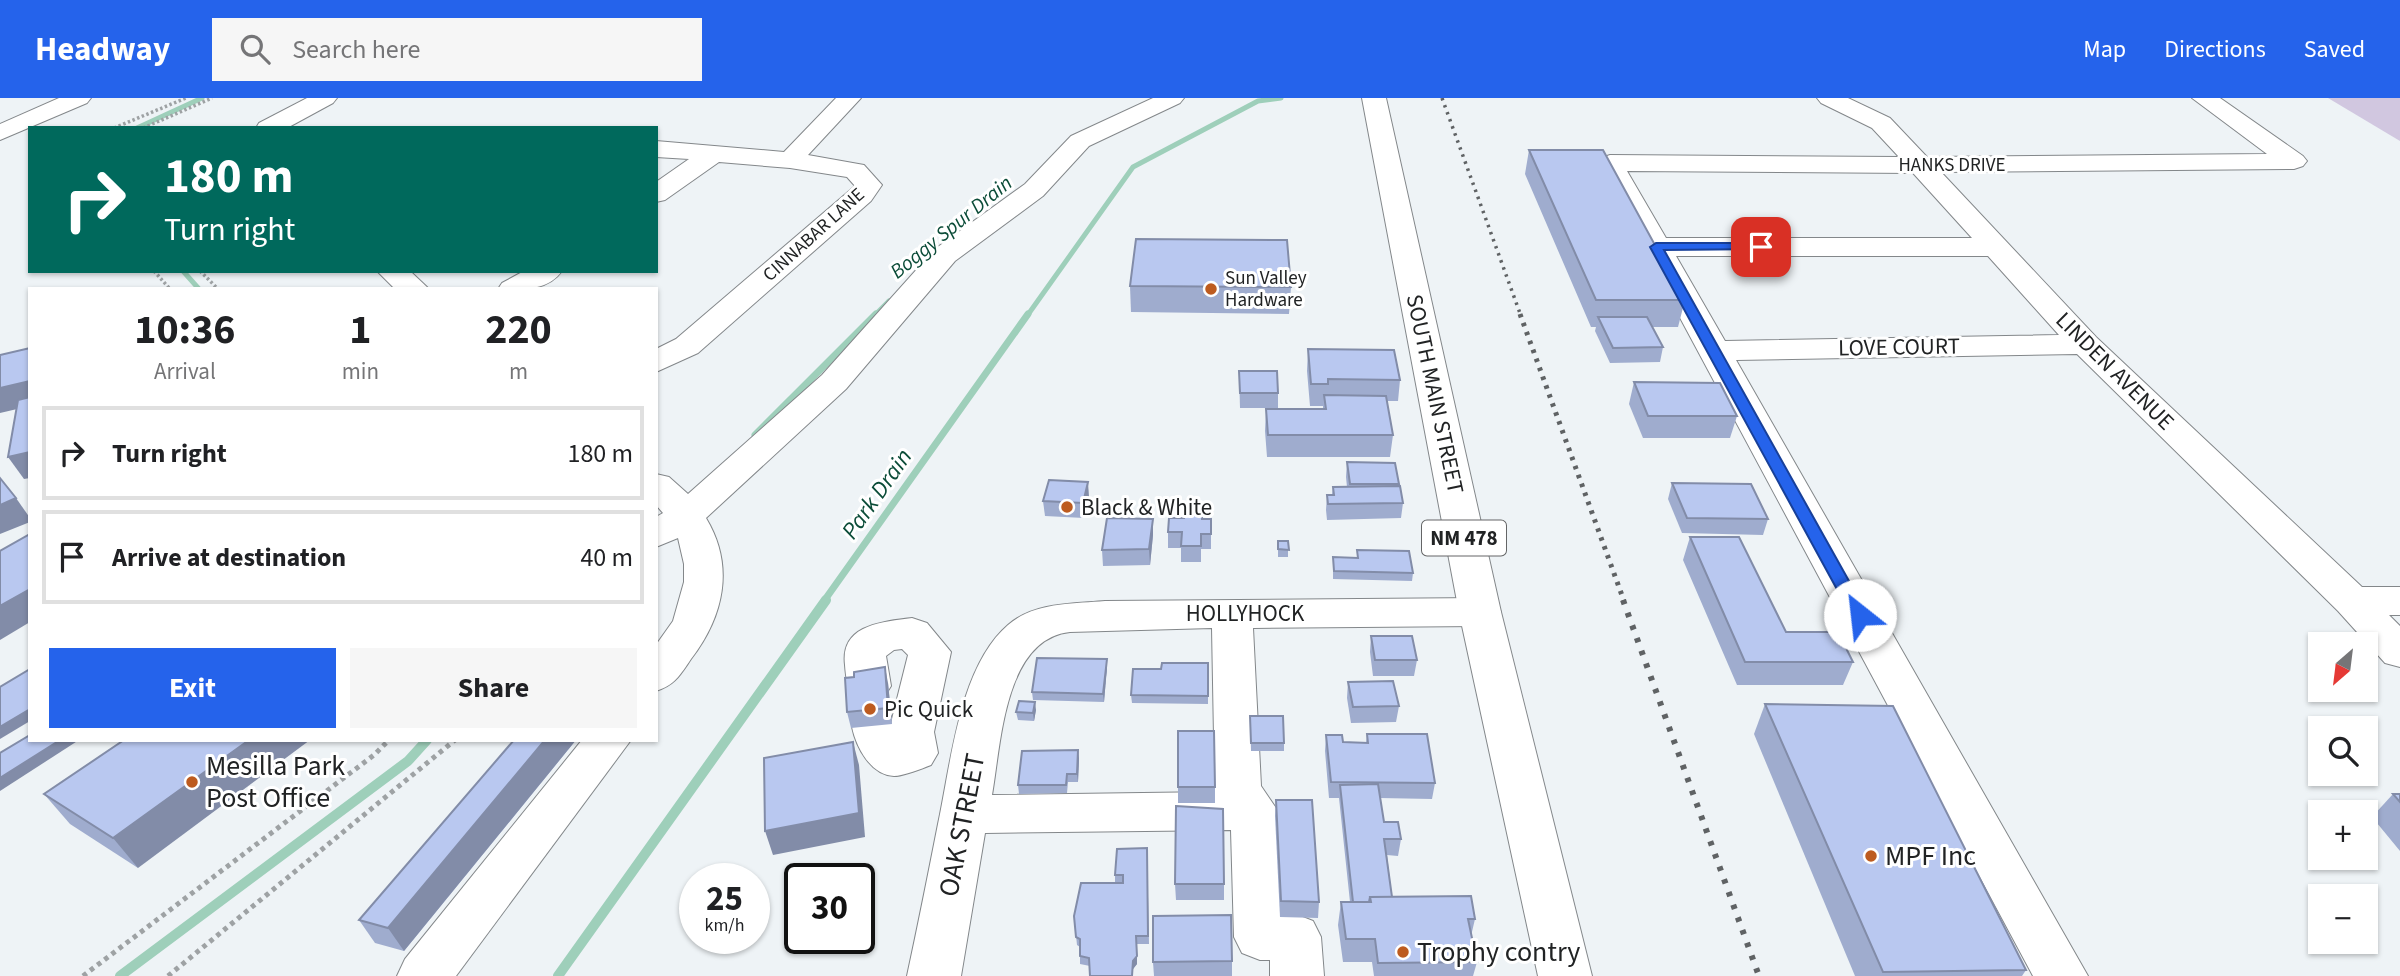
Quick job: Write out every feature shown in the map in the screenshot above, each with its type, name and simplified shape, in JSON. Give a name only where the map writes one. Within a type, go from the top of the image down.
[{"type":"street","points":[[3,129],[79,98]]},
{"type":"street","points":[[272,126],[325,98]]},
{"type":"street","points":[[658,149],[790,160],[849,98]]},
{"type":"street","points":[[671,525],[834,382],[945,255],[1034,190],[1080,141],[1172,98]]},
{"type":"street","name":"SOUTH MAIN STREET","points":[[1374,98],[1480,612],[1565,976]]},
{"type":"street","name":"LINDEN AVENUE","points":[[1829,98],[1881,122],[2085,344],[2352,601],[2400,652]]},
{"type":"street","name":"HANKS DRIVE","points":[[1656,247],[1610,163],[1919,165],[2294,161],[2204,98]]},
{"type":"street","points":[[658,193],[712,155]]},
{"type":"street","name":"CINNABAR LANE","points":[[658,361],[687,346],[862,195],[869,185],[855,172],[790,160]]},
{"type":"street","points":[[1995,247],[1656,247],[2061,976]]},
{"type":"street","points":[[394,273],[412,287]]},
{"type":"street","points":[[517,287],[543,273]]},
{"type":"street","name":"LOVE COURT","points":[[1713,351],[2085,344]]},
{"type":"street","points":[[658,490],[671,525],[702,543],[704,588],[694,623],[658,672]]},
{"type":"street","points":[[2352,601],[2400,601]]},
{"type":"street","name":"HOLLYHOCK","points":[[1016,639],[1048,621],[1105,615],[1480,612]]},
{"type":"street","points":[[1232,613],[1238,791],[1254,811],[1260,937],[1295,937],[1297,976]]},
{"type":"street","name":"OAK STREET","points":[[934,976],[985,705],[997,669],[1016,639]]},
{"type":"street","points":[[424,976],[606,742]]},
{"type":"street","points":[[964,814],[1254,811]]},
{"type":"path","points":[[119,126],[186,98]]},
{"type":"path","points":[[148,126],[212,98]]},
{"type":"path","points":[[155,273],[168,287]]},
{"type":"path","points":[[202,273],[216,287]]},
{"type":"path","points":[[83,976],[374,755],[387,742]]},
{"type":"path","points":[[169,976],[453,742]]},
{"type":"shaded area","points":[[2328,98],[2400,98],[2400,141]]},
{"type":"building","points":[[1529,150],[1603,150],[1685,300],[1596,300]]},
{"type":"building","points":[[1136,239],[1287,240],[1291,287],[1130,286]]},
{"type":"building","points":[[1598,317],[1647,317],[1663,347],[1613,348]]},
{"type":"building","points":[[28,348],[28,381],[0,388],[0,355]]},
{"type":"building","points":[[1308,349],[1394,350],[1400,380],[1328,379],[1328,384],[1311,384]]},
{"type":"building","points":[[1239,371],[1277,371],[1278,393],[1240,393]]},
{"type":"building","points":[[1634,382],[1720,383],[1737,416],[1648,416]]},
{"type":"building","points":[[1324,395],[1386,396],[1393,435],[1268,435],[1266,409],[1326,409]]},
{"type":"building","points":[[28,398],[28,452],[8,457],[18,400]]},
{"type":"building","points":[[1347,462],[1395,463],[1399,484],[1350,484]]},
{"type":"building","points":[[0,478],[16,498],[0,505]]},
{"type":"building","points":[[1049,480],[1088,482],[1083,503],[1043,501]]},
{"type":"building","points":[[1672,483],[1751,484],[1768,519],[1687,518]]},
{"type":"building","points":[[1400,486],[1403,503],[1328,504],[1327,495],[1334,495],[1333,487]]},
{"type":"building","points":[[1185,507],[1202,507],[1202,519],[1211,519],[1211,534],[1201,534],[1201,546],[1181,546],[1182,532],[1168,532],[1169,518],[1184,518]]},
{"type":"building","points":[[1107,518],[1153,519],[1149,549],[1102,550]]},
{"type":"building","points":[[28,535],[28,590],[0,606],[0,551]]},
{"type":"building","points":[[1690,537],[1739,537],[1786,632],[1838,632],[1853,662],[1745,662]]},
{"type":"building","points":[[1278,541],[1288,541],[1289,550],[1278,549]]},
{"type":"building","points":[[1357,550],[1409,551],[1413,573],[1334,571],[1333,557],[1358,558]]},
{"type":"building","points":[[1371,636],[1412,636],[1417,660],[1375,660]]},
{"type":"building","points":[[1037,658],[1107,659],[1103,694],[1032,692]]},
{"type":"building","points":[[1162,663],[1208,663],[1208,696],[1131,695],[1133,669],[1161,669]]},
{"type":"building","points":[[885,667],[888,708],[847,712],[845,678],[854,677],[854,672]]},
{"type":"building","points":[[28,670],[28,710],[0,727],[0,687]]},
{"type":"building","points":[[1393,681],[1399,706],[1353,707],[1348,682]]},
{"type":"building","points":[[1019,701],[1035,702],[1033,713],[1016,712]]},
{"type":"building","name":"MPF Inc","points":[[1765,704],[1893,706],[2026,970],[1883,972]]},
{"type":"building","points":[[1250,716],[1283,716],[1284,743],[1251,743]]},
{"type":"building","points":[[1178,731],[1214,731],[1215,787],[1178,787]]},
{"type":"building","points":[[1367,734],[1427,734],[1435,783],[1331,782],[1326,735],[1342,735],[1343,742],[1368,743]]},
{"type":"building","points":[[28,736],[28,742],[57,742],[0,778],[0,753]]},
{"type":"building","points":[[121,742],[246,742],[113,838],[44,794]]},
{"type":"building","points":[[512,742],[543,742],[388,928],[359,920]]},
{"type":"building","name":"Pic Quick","points":[[853,742],[859,813],[765,831],[764,758]]},
{"type":"building","points":[[1078,750],[1077,774],[1067,774],[1066,785],[1018,785],[1022,751]]},
{"type":"building","points":[[1378,784],[1384,822],[1398,822],[1401,839],[1384,839],[1392,897],[1370,897],[1369,902],[1353,902],[1340,785]]},
{"type":"building","points":[[1276,800],[1312,800],[1319,902],[1281,901]]},
{"type":"building","points":[[1176,806],[1223,809],[1224,884],[1175,884]]},
{"type":"building","points":[[1147,848],[1148,936],[1136,936],[1137,956],[1133,961],[1132,976],[1090,976],[1089,958],[1080,956],[1080,939],[1076,937],[1074,916],[1081,883],[1123,883],[1123,875],[1115,875],[1117,849]]},
{"type":"building","points":[[1471,896],[1475,919],[1468,919],[1477,962],[1378,963],[1375,939],[1346,939],[1341,902],[1371,902],[1370,897]]},
{"type":"building","points":[[1231,915],[1232,961],[1153,962],[1153,916]]},
{"type":"waterway","points":[[141,126],[202,98]]},
{"type":"waterway","name":"Park Drain","points":[[1027,316],[1133,167],[1258,101],[1281,98]]},
{"type":"waterway","points":[[185,273],[197,287]]},
{"type":"waterway","name":"Boggy Spur Drain","points":[[755,435],[889,301]]},
{"type":"waterway","name":"Park Drain","points":[[824,601],[1028,314]]},
{"type":"waterway","name":"Park Drain","points":[[558,976],[826,600]]},
{"type":"waterway","points":[[120,976],[408,761],[425,742]]},
{"type":"railway","points":[[1442,98],[1521,316]]},
{"type":"railway","points":[[1520,314],[1624,601]]},
{"type":"railway","points":[[1623,600],[1759,976]]},
{"type":"place","name":"Sun Valley Hardware","points":[[1211,289]]},
{"type":"place","name":"Black & White","points":[[1067,507]]},
{"type":"place","name":"Pic Quick","points":[[870,709]]},
{"type":"place","name":"Mesilla Park Post Office","points":[[192,782]]},
{"type":"place","name":"MPF Inc","points":[[1871,856]]},
{"type":"place","name":"Trophy contry","points":[[1403,952]]},
{"type":"route","points":[[1761,247],[1656,247],[1860,615]]}]
